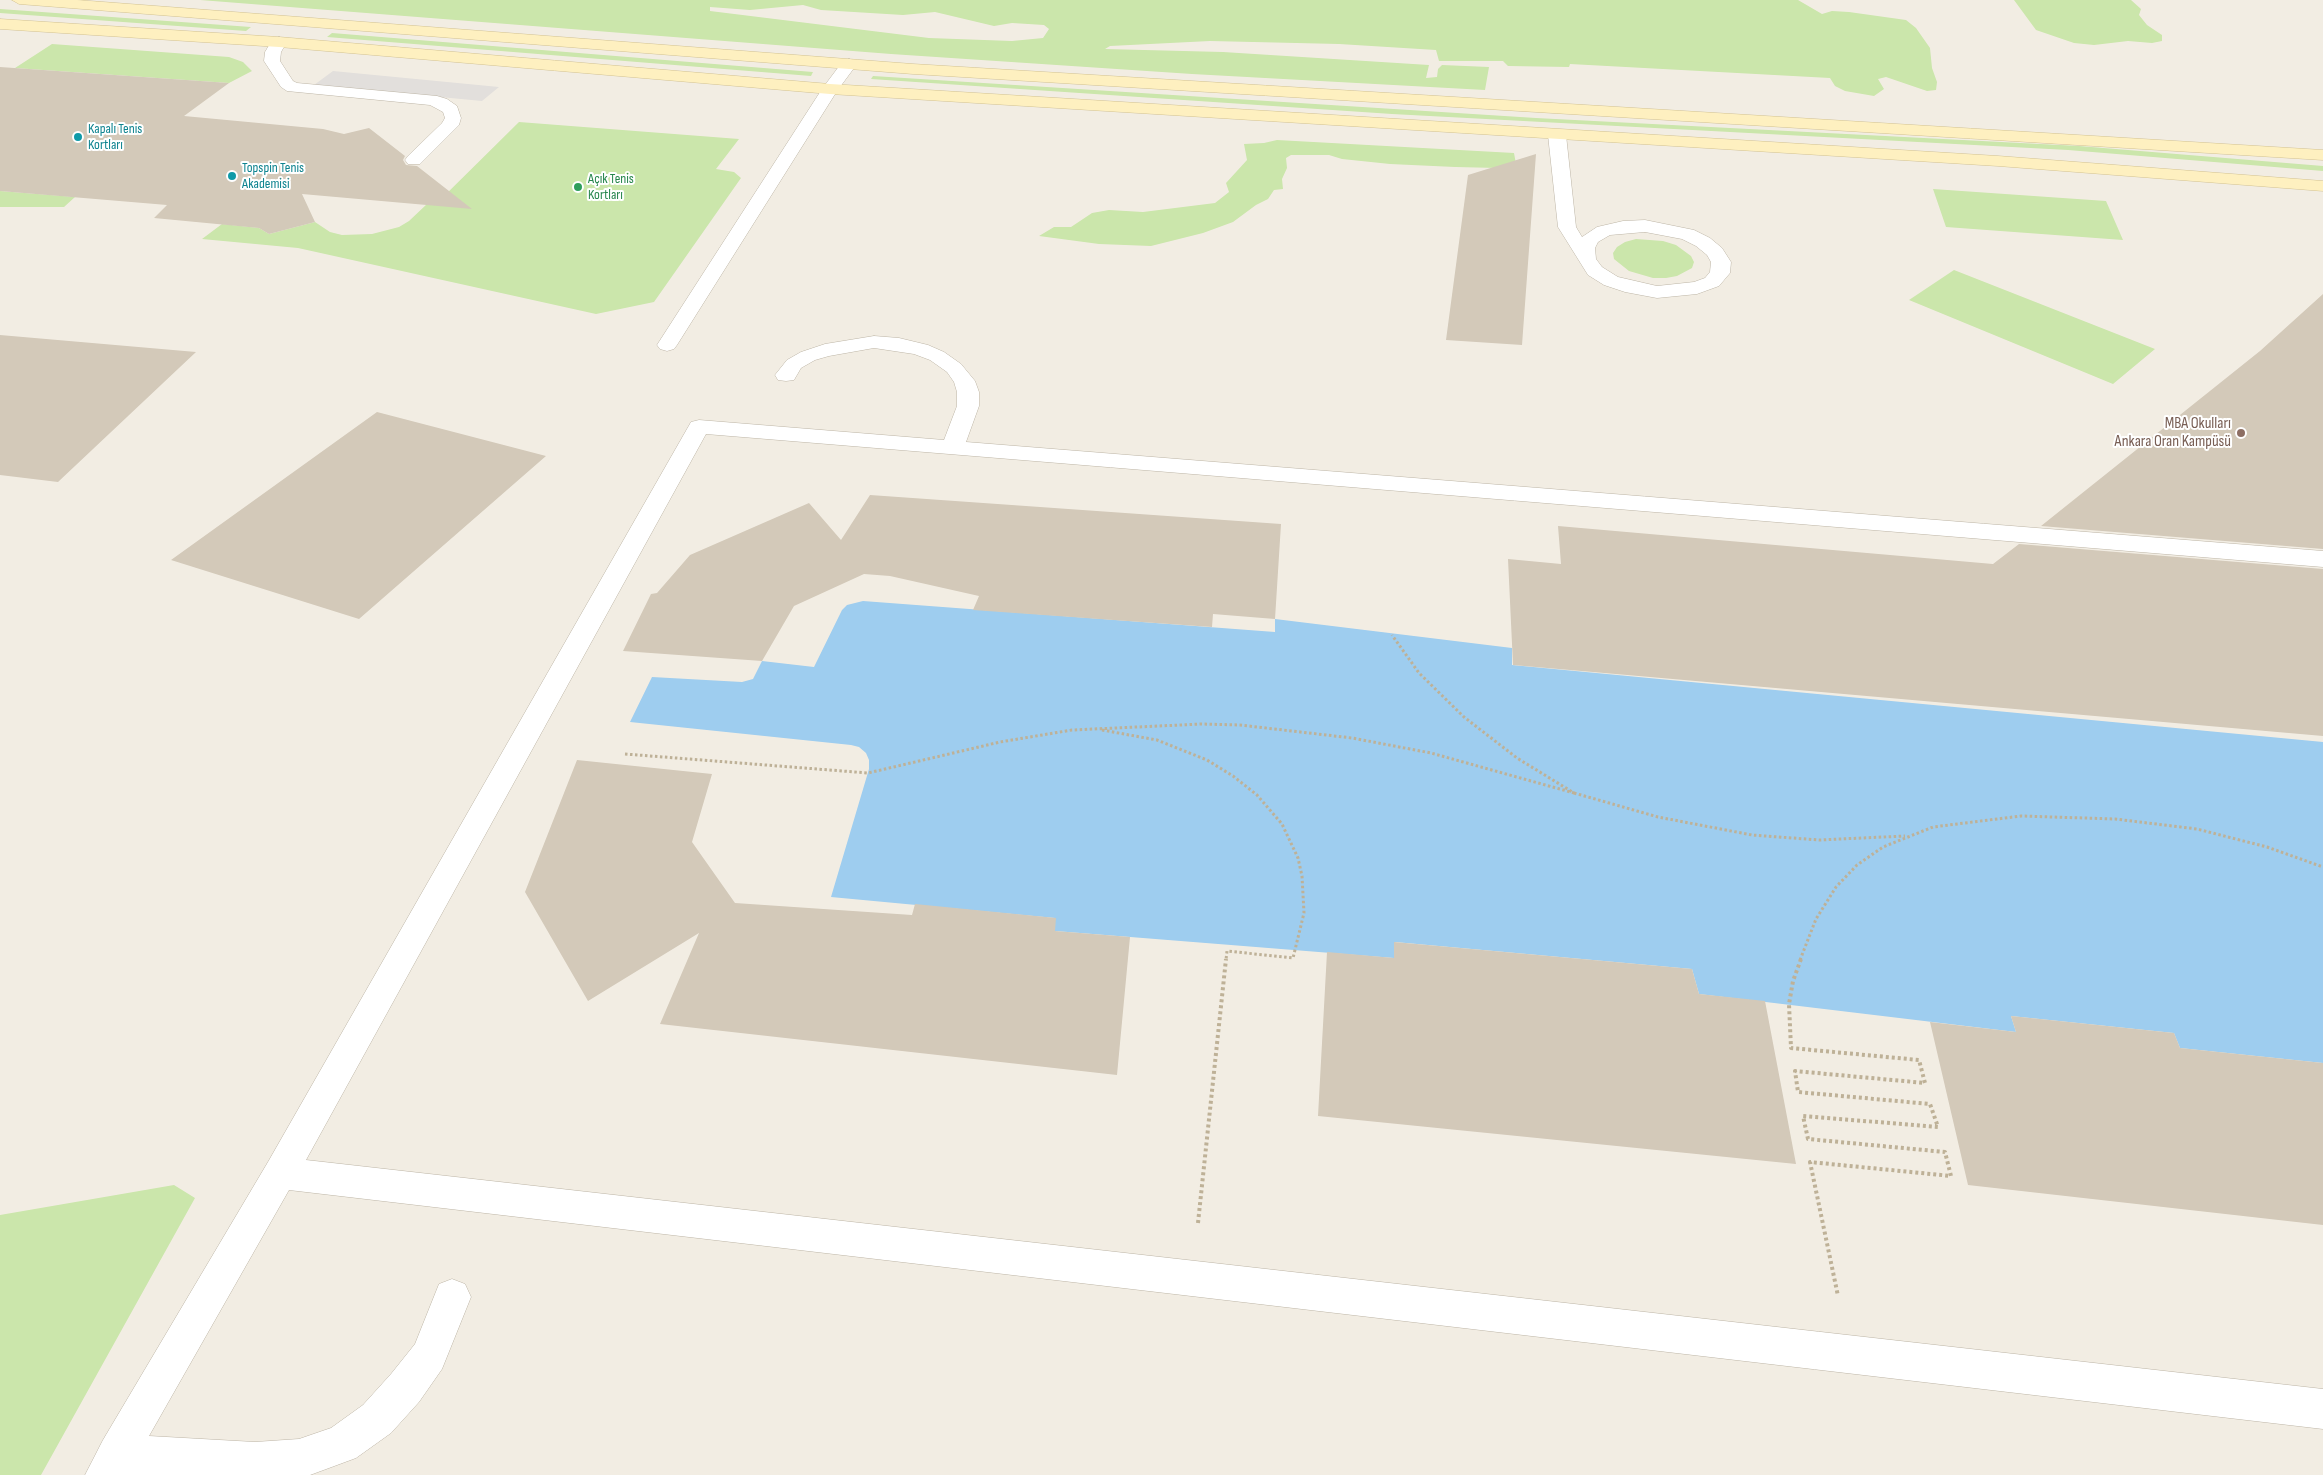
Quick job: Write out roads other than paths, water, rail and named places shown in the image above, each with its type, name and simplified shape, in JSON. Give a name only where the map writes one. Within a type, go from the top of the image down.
[{"type":"street","points":[[19,0],[850,64],[2323,155]]},
{"type":"street","points":[[0,24],[279,42],[830,89],[1998,161],[2323,186]]},
{"type":"street","points":[[279,42],[273,52],[272,61],[287,84],[293,88],[431,100],[442,103],[451,110],[453,118],[450,125],[414,160]]},
{"type":"street","points":[[667,345],[830,89],[850,64]]},
{"type":"street","points":[[1557,135],[1568,227],[1586,259],[1595,271],[1632,288],[1657,292],[1697,288],[1712,282],[1720,273],[1721,262],[1715,252],[1703,242],[1687,234],[1645,226],[1624,226],[1604,231],[1591,238],[1584,248],[1586,259]]},
{"type":"street","points":[[1568,227],[1604,231]]},
{"type":"street","points":[[786,375],[794,364],[808,356],[825,350],[874,342],[899,344],[921,349],[937,356],[954,368],[964,381],[968,392],[968,406],[953,447]]},
{"type":"street","points":[[111,1464],[280,1173],[699,427],[2323,560]]},
{"type":"street","points":[[280,1173],[2323,1409]]},
{"type":"street","points":[[111,1464],[255,1462],[299,1459],[342,1444],[377,1419],[430,1356],[452,1297]]},
{"type":"water","points":[[863,601],[1275,632],[1275,619],[1512,648],[1512,665],[2323,742],[2323,1063],[2180,1048],[2174,1033],[2011,1016],[2016,1032],[1699,994],[1692,969],[1395,942],[1394,958],[1055,931],[1055,918],[831,897],[869,769],[869,760],[866,753],[859,747],[851,745],[630,722],[652,677],[742,682],[753,679],[762,661],[814,667],[842,610],[847,605]]},
{"type":"place","name":"Kapalı Tenis Kortları","points":[[78,137]]},
{"type":"place","name":"Topspin Tenis Akademisi","points":[[232,176]]},
{"type":"place","name":"Açık Tenis Kortları","points":[[578,187]]},
{"type":"place","name":"MBA Okulları Ankara Oran Kampüsü","points":[[2241,433]]}]
